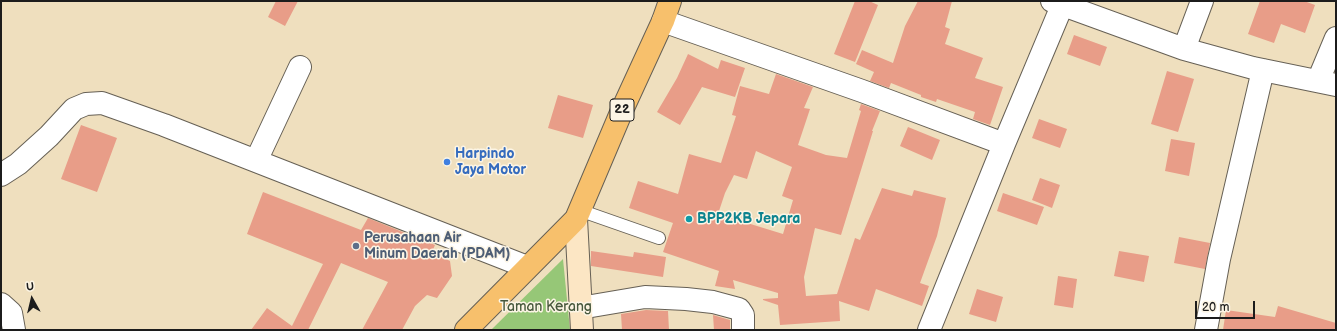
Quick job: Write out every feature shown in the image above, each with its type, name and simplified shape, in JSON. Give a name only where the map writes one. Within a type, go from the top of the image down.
[{"type":"highway","name":"22","points":[[466,330],[528,267],[577,214],[663,21],[670,1]]},
{"type":"main road","points":[[577,214],[582,330]]},
{"type":"street","points":[[1184,49],[1202,1]]},
{"type":"street","points":[[929,330],[1060,3],[1184,49],[1263,70],[1327,83],[1336,38]]},
{"type":"street","points":[[663,21],[862,91],[1004,144]]},
{"type":"street","points":[[256,161],[300,67]]},
{"type":"street","points":[[1206,330],[1219,259],[1263,70]]},
{"type":"street","points":[[1,175],[18,164],[49,136],[74,109],[93,102],[102,103],[164,125],[528,267]]},
{"type":"street","points":[[580,308],[645,298],[686,299],[713,302],[739,309],[743,315],[743,330]]},
{"type":"street","points":[[1,304],[11,313],[14,330]]},
{"type":"lane","points":[[577,214],[659,238]]},
{"type":"green space","name":"Taman Kerang","points":[[563,259],[570,330],[491,330]]},
{"type":"building","points":[[276,1],[298,1],[285,26],[268,17]]},
{"type":"building","points":[[855,1],[869,1],[878,5],[855,62],[834,54]]},
{"type":"building","points":[[918,1],[952,1],[945,27],[950,29],[945,44],[983,58],[975,78],[1003,87],[990,125],[973,119],[975,112],[937,99],[936,102],[921,97],[921,95],[891,83],[889,88],[870,81],[874,72],[856,64],[862,50],[893,63],[905,26]]},
{"type":"building","points":[[1260,1],[1304,1],[1315,5],[1305,33],[1281,24],[1274,43],[1248,34]]},
{"type":"building","points":[[1074,35],[1107,47],[1100,66],[1067,54]]},
{"type":"building","points":[[688,54],[718,69],[721,60],[745,68],[735,97],[702,87],[680,125],[657,112],[677,78]]},
{"type":"building","points":[[1167,71],[1194,79],[1178,132],[1151,124]]},
{"type":"building","points":[[776,74],[813,87],[804,108],[810,109],[798,145],[826,155],[847,158],[861,111],[859,110],[861,104],[880,111],[872,131],[841,235],[815,228],[804,277],[806,296],[837,294],[855,238],[860,240],[882,188],[912,196],[914,190],[946,198],[937,236],[920,283],[929,286],[922,306],[876,289],[869,311],[839,301],[840,321],[780,325],[778,305],[763,300],[778,298],[778,293],[733,280],[735,289],[715,286],[719,271],[663,252],[673,223],[629,208],[638,181],[678,194],[689,154],[721,163],[736,116],[732,115],[740,86],[769,94]],"holes":[[[756,151],[792,167],[782,196],[793,200],[783,234],[718,214],[725,193],[734,175],[747,179]]]},
{"type":"building","points":[[558,95],[593,105],[583,138],[548,128]]},
{"type":"building","points":[[1039,119],[1067,129],[1060,148],[1032,138]]},
{"type":"building","points":[[81,125],[117,138],[97,192],[61,179]]},
{"type":"building","points":[[908,127],[940,140],[932,160],[900,146]]},
{"type":"building","points":[[1171,139],[1195,143],[1189,176],[1165,171]]},
{"type":"building","points":[[1040,178],[1060,185],[1052,208],[1032,200]]},
{"type":"building","name":"Perusahaan Air Minum Daerah (PDAM)","points":[[263,192],[361,230],[368,218],[435,245],[432,252],[450,261],[452,276],[437,298],[427,295],[415,306],[402,330],[362,330],[388,282],[341,263],[308,330],[251,330],[267,308],[292,326],[323,264],[247,234]]},
{"type":"building","points":[[1003,193],[1044,207],[1037,225],[997,211]]},
{"type":"building","points":[[1179,237],[1210,243],[1205,269],[1174,263]]},
{"type":"building","points":[[591,251],[633,257],[634,252],[666,257],[663,277],[591,266]]},
{"type":"building","points":[[1119,251],[1149,256],[1144,282],[1114,276]]},
{"type":"building","points":[[1058,276],[1077,279],[1073,308],[1054,305]]},
{"type":"building","points":[[977,289],[1003,297],[996,322],[969,314]]},
{"type":"building","points":[[1278,306],[1336,323],[1336,330],[1223,330],[1226,310],[1275,317]]},
{"type":"building","points":[[646,310],[668,311],[669,330],[622,330],[621,314]]},
{"type":"building","points":[[713,315],[730,320],[730,330],[714,330]]},
{"type":"place","name":"Harpindo Jaya Motor","points":[[447,162]]},
{"type":"place","name":"BPP2KB Jepara","points":[[689,219]]},
{"type":"place","name":"Perusahaan Air Minum Daerah (PDAM)","points":[[356,246]]}]
